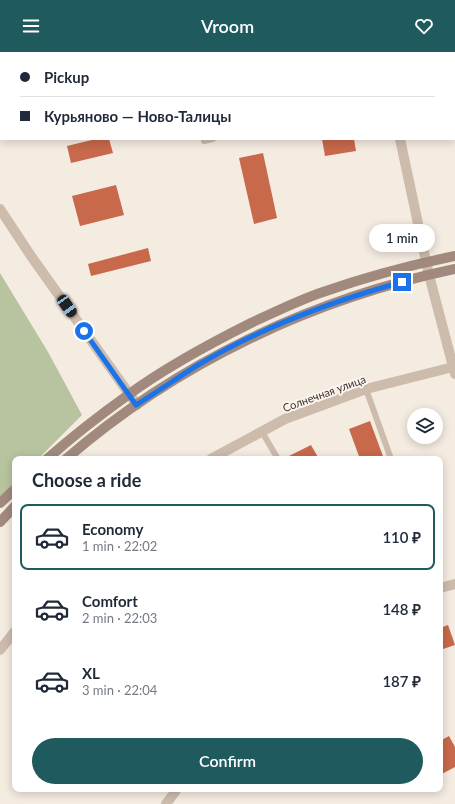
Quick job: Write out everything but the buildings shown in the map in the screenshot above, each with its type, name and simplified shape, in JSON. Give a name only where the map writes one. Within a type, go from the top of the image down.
[{"type":"main road","points":[[50,456],[74,435],[129,394],[192,354],[226,336],[290,305],[323,292],[426,262],[455,256]]},
{"type":"main road","points":[[70,456],[136,405],[198,365],[273,327],[326,306],[389,285],[455,270]]},
{"type":"main road","points":[[0,504],[12,492]]},
{"type":"main road","points":[[0,522],[12,509]]},
{"type":"street","points":[[400,140],[429,275],[454,370]]},
{"type":"street","points":[[0,209],[31,256],[136,405]]},
{"type":"street","name":"Солнечная улица","points":[[217,456],[285,419],[366,389],[454,370]]},
{"type":"street","points":[[443,587],[455,584]]},
{"type":"street","points":[[0,650],[12,635]]},
{"type":"street","points":[[166,804],[175,792]]},
{"type":"lane","points":[[204,141],[208,140]]},
{"type":"lane","points":[[366,389],[390,456]]},
{"type":"lane","points":[[262,432],[276,456]]},
{"type":"green space","points":[[0,273],[48,352],[82,415],[41,456],[12,456],[12,485],[0,497]]},
{"type":"route","points":[[84,331],[136,405],[198,365],[267,330],[326,306],[402,282]]}]
